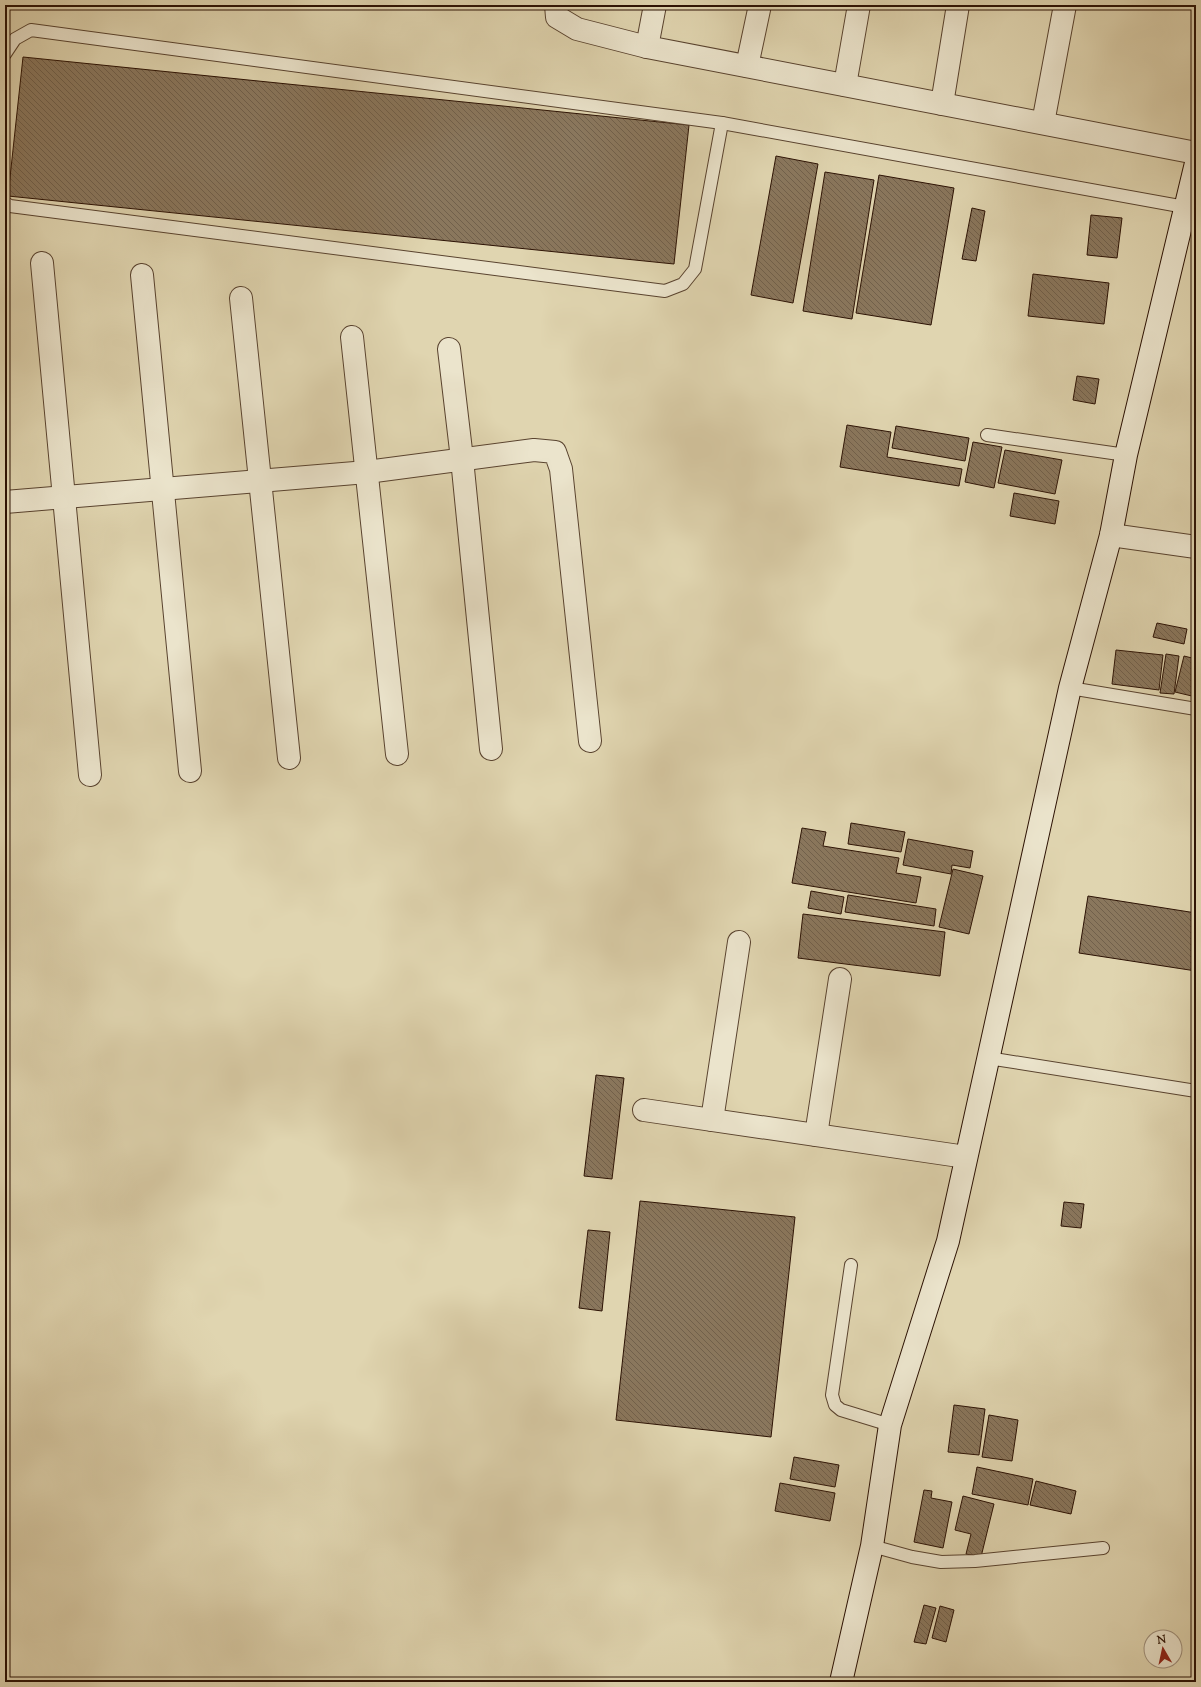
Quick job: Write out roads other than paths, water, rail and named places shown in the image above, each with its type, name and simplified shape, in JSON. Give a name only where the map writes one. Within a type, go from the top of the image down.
[{"type":"street","points":[[556,5],[557,17],[578,29],[647,47],[1196,153]]},
{"type":"street","points":[[647,47],[655,5]]},
{"type":"street","points":[[747,66],[760,5]]},
{"type":"street","points":[[845,85],[859,5]]},
{"type":"street","points":[[942,104],[958,5]]},
{"type":"street","points":[[1043,123],[1065,5]]},
{"type":"street","points":[[841,1682],[872,1546],[890,1424],[948,1241],[1070,688],[1111,535],[1126,455],[1196,163]]},
{"type":"street","points":[[42,263],[90,775]]},
{"type":"street","points":[[142,275],[190,771]]},
{"type":"street","points":[[241,298],[289,758]]},
{"type":"street","points":[[352,338],[397,754]]},
{"type":"street","points":[[449,349],[462,459],[491,749]]},
{"type":"street","points":[[5,502],[367,472],[534,450],[555,452],[561,469],[590,741]]},
{"type":"street","points":[[1111,535],[1196,547]]},
{"type":"street","points":[[712,1120],[739,942]]},
{"type":"street","points":[[816,1135],[840,979]]},
{"type":"street","points":[[644,1110],[966,1157]]},
{"type":"lane","points":[[5,54],[16,39],[31,30],[722,123],[1186,207]]},
{"type":"lane","points":[[5,203],[10,206],[664,291],[683,284],[695,269],[722,123]]},
{"type":"lane","points":[[987,434],[1126,455]]},
{"type":"lane","points":[[1070,688],[1196,709]]},
{"type":"lane","points":[[988,1058],[1196,1091]]},
{"type":"lane","points":[[851,1265],[832,1395],[835,1405],[841,1410],[890,1424]]},
{"type":"lane","points":[[872,1546],[912,1557],[941,1562],[975,1561],[1103,1548]]}]
